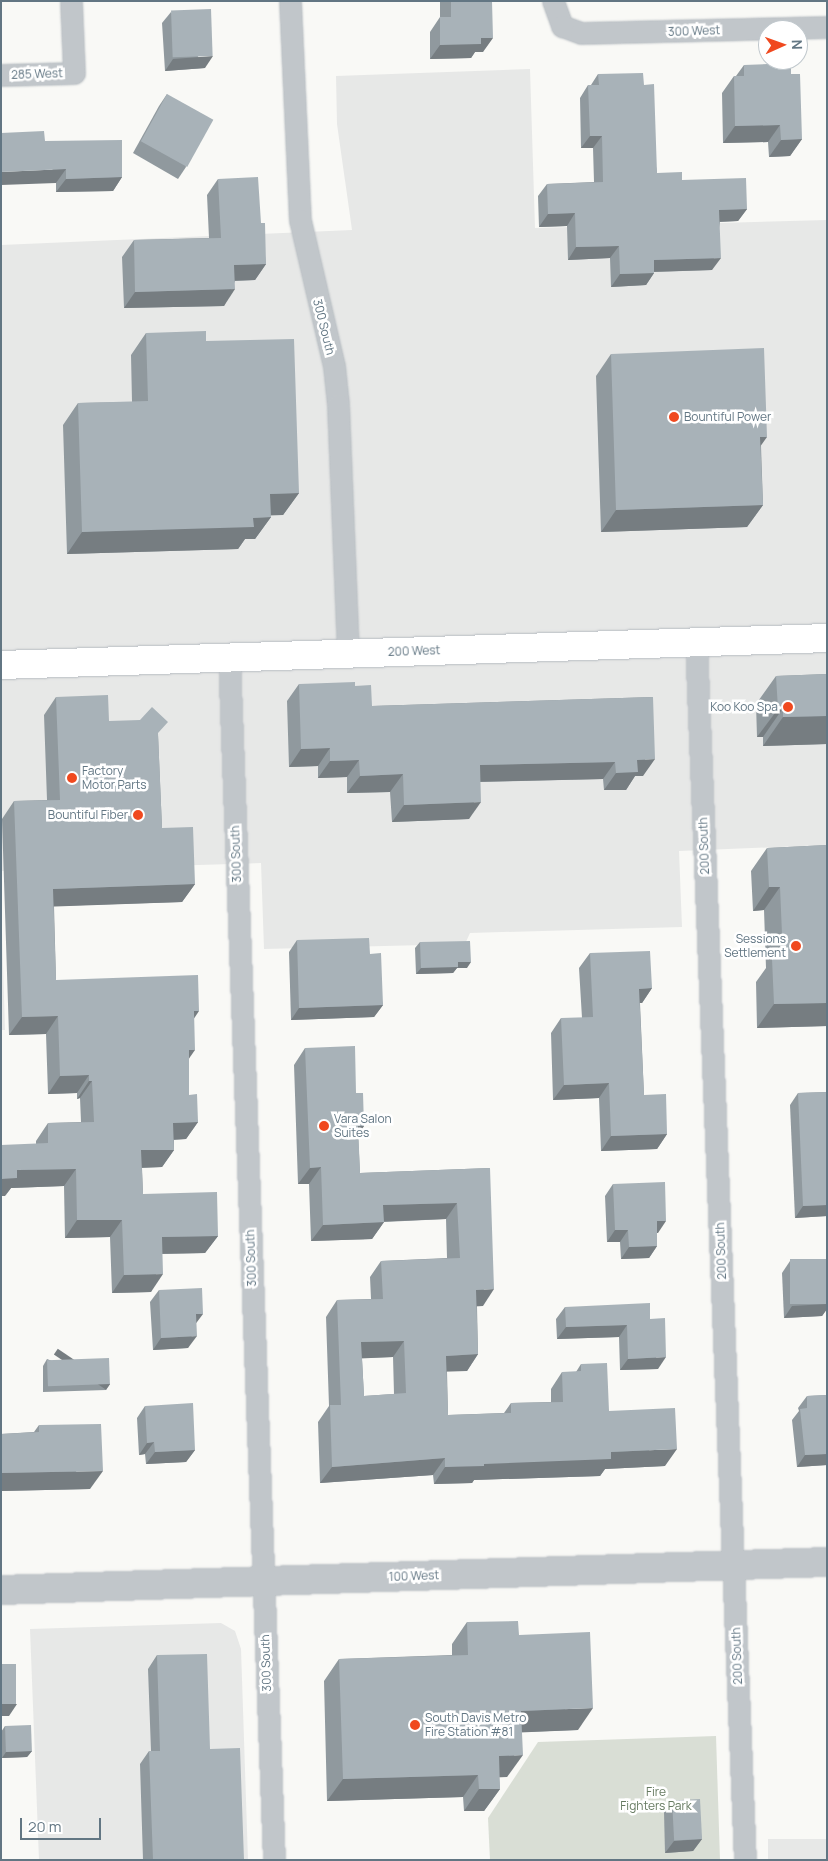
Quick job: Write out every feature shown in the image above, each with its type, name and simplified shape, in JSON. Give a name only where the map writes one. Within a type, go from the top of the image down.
[{"type":"main road","name":"200 West","points":[[1,665],[827,638]]},
{"type":"street","name":"285 West","points":[[1,75],[74,73],[71,1]]},
{"type":"street","name":"300 South","points":[[290,1],[300,220],[334,366],[338,405],[348,653]]},
{"type":"street","name":"300 West","points":[[553,1],[562,26],[570,31],[591,34],[827,27]]},
{"type":"street","name":"200 South","points":[[696,642],[745,1860]]},
{"type":"street","name":"300 South","points":[[229,657],[274,1860]]},
{"type":"street","name":"100 West","points":[[1,1590],[827,1562]]},
{"type":"shaded area","points":[[530,69],[535,228],[827,220],[827,845],[679,851],[682,927],[470,933],[465,944],[264,949],[261,863],[1,871],[1,245],[352,230],[337,124],[336,76]]},
{"type":"shaded area","points":[[1,899],[5,1030],[1,1030]]},
{"type":"shaded area","points":[[221,1623],[235,1631],[241,1649],[248,1860],[39,1860],[30,1629]]},
{"type":"shaded area","points":[[768,1839],[827,1839],[827,1860],[768,1860]]},
{"type":"green space","name":"Fire Fighters Park","points":[[716,1736],[720,1860],[490,1860],[488,1818],[538,1742]]},
{"type":"building","points":[[451,1],[492,1],[493,38],[481,38],[481,44],[440,45],[440,17],[451,17]]},
{"type":"building","points":[[211,9],[213,56],[173,57],[171,10]]},
{"type":"building","points":[[758,64],[758,70],[791,70],[791,74],[800,74],[802,139],[781,140],[780,125],[735,126],[734,76],[744,76],[744,65]]},
{"type":"building","points":[[643,73],[644,85],[654,84],[657,173],[682,172],[682,180],[746,178],[747,209],[719,210],[721,258],[654,260],[654,273],[620,274],[619,246],[576,247],[575,213],[548,214],[547,184],[603,182],[602,136],[590,136],[588,85],[599,85],[598,74]]},
{"type":"building","points":[[167,94],[213,120],[187,167],[141,141]]},
{"type":"building","points":[[44,131],[45,141],[122,140],[122,177],[66,179],[66,169],[1,172],[1,133]]},
{"type":"building","points":[[258,177],[261,223],[265,223],[266,264],[234,265],[235,289],[135,292],[134,240],[221,238],[218,179]]},
{"type":"building","points":[[206,331],[206,341],[294,339],[299,493],[270,494],[271,517],[253,518],[254,527],[82,532],[78,403],[148,401],[146,333]]},
{"type":"building","name":"Bountiful Power","points":[[764,348],[767,437],[760,437],[763,505],[616,510],[611,354]]},
{"type":"building","points":[[827,674],[827,716],[783,717],[783,708],[778,709],[776,676]]},
{"type":"building","points":[[355,682],[355,686],[371,685],[372,706],[653,697],[655,759],[637,760],[638,772],[616,773],[615,762],[480,765],[481,802],[404,805],[403,774],[360,776],[359,760],[330,761],[330,748],[301,749],[299,684]]},
{"type":"building","points":[[108,695],[109,721],[140,720],[152,707],[168,722],[158,733],[162,828],[193,827],[195,884],[53,889],[56,980],[198,975],[199,1011],[194,1011],[195,1050],[189,1050],[189,1095],[197,1094],[198,1122],[173,1123],[174,1150],[141,1150],[143,1194],[217,1192],[218,1236],[162,1237],[163,1274],[124,1275],[122,1220],[77,1220],[76,1169],[17,1170],[17,1178],[1,1179],[1,1145],[48,1143],[48,1123],[94,1122],[92,1081],[89,1081],[89,1075],[60,1076],[58,1016],[22,1017],[14,801],[60,800],[56,697]]},
{"type":"building","name":"Sessions Settlement","points":[[827,845],[827,1003],[774,1004],[772,959],[783,958],[780,887],[769,887],[767,848]]},
{"type":"building","points":[[369,938],[370,954],[381,953],[383,1005],[299,1008],[297,940]]},
{"type":"building","points":[[470,941],[471,962],[458,962],[458,967],[421,968],[420,942]]},
{"type":"building","points":[[650,951],[652,988],[639,989],[644,1095],[666,1094],[667,1134],[611,1136],[609,1083],[564,1085],[561,1018],[593,1017],[590,953]]},
{"type":"building","points":[[355,1046],[356,1093],[363,1093],[364,1126],[358,1126],[360,1173],[490,1168],[494,1289],[476,1290],[478,1354],[446,1356],[448,1415],[511,1413],[511,1403],[563,1402],[562,1372],[581,1371],[581,1364],[607,1363],[609,1411],[675,1408],[677,1449],[611,1452],[611,1459],[484,1464],[484,1466],[445,1467],[445,1458],[332,1467],[330,1405],[341,1405],[337,1300],[383,1299],[381,1261],[460,1258],[457,1203],[383,1205],[384,1222],[323,1225],[321,1167],[310,1168],[305,1048]],"holes":[[[404,1341],[406,1393],[364,1396],[361,1342]]]},
{"type":"building","points":[[827,1092],[827,1205],[803,1206],[798,1093]]},
{"type":"building","points":[[665,1182],[666,1221],[657,1221],[657,1246],[629,1247],[628,1230],[615,1230],[613,1184]]},
{"type":"building","points":[[790,1259],[827,1259],[827,1304],[790,1304]]},
{"type":"building","points":[[202,1288],[203,1314],[196,1314],[197,1336],[161,1338],[159,1290]]},
{"type":"building","points":[[650,1303],[650,1319],[665,1318],[666,1357],[628,1359],[627,1325],[566,1327],[565,1307]]},
{"type":"building","points":[[109,1358],[110,1384],[48,1386],[47,1360]]},
{"type":"building","points":[[827,1395],[827,1454],[805,1455],[800,1409],[807,1408],[807,1396]]},
{"type":"building","points":[[193,1403],[195,1450],[155,1452],[154,1442],[147,1443],[145,1406]]},
{"type":"building","points":[[101,1424],[103,1471],[1,1473],[1,1434],[39,1432],[39,1425]]},
{"type":"building","name":"South Davis Metro Fire Station #81","points":[[518,1621],[519,1635],[590,1632],[593,1708],[521,1711],[523,1755],[499,1756],[500,1789],[479,1789],[478,1775],[343,1779],[339,1659],[468,1655],[467,1622]]},
{"type":"building","points":[[207,1654],[210,1749],[240,1748],[244,1860],[153,1860],[149,1751],[160,1751],[157,1655]]},
{"type":"building","points":[[1,1664],[16,1664],[16,1704],[1,1704]]},
{"type":"building","points":[[31,1725],[32,1751],[6,1752],[5,1726]]},
{"type":"building","points":[[700,1799],[702,1839],[674,1840],[672,1800]]},
{"type":"place","name":"Bountiful Power","points":[[674,417]]},
{"type":"place","name":"Koo Koo Spa","points":[[788,707]]},
{"type":"place","name":"Factory Motor Parts","points":[[72,778]]},
{"type":"place","name":"Bountiful Fiber","points":[[138,815]]},
{"type":"place","name":"Sessions Settlement","points":[[796,946]]},
{"type":"place","name":"Vara Salon Suites","points":[[324,1126]]},
{"type":"place","name":"South Davis Metro Fire Station #81","points":[[415,1725]]}]
